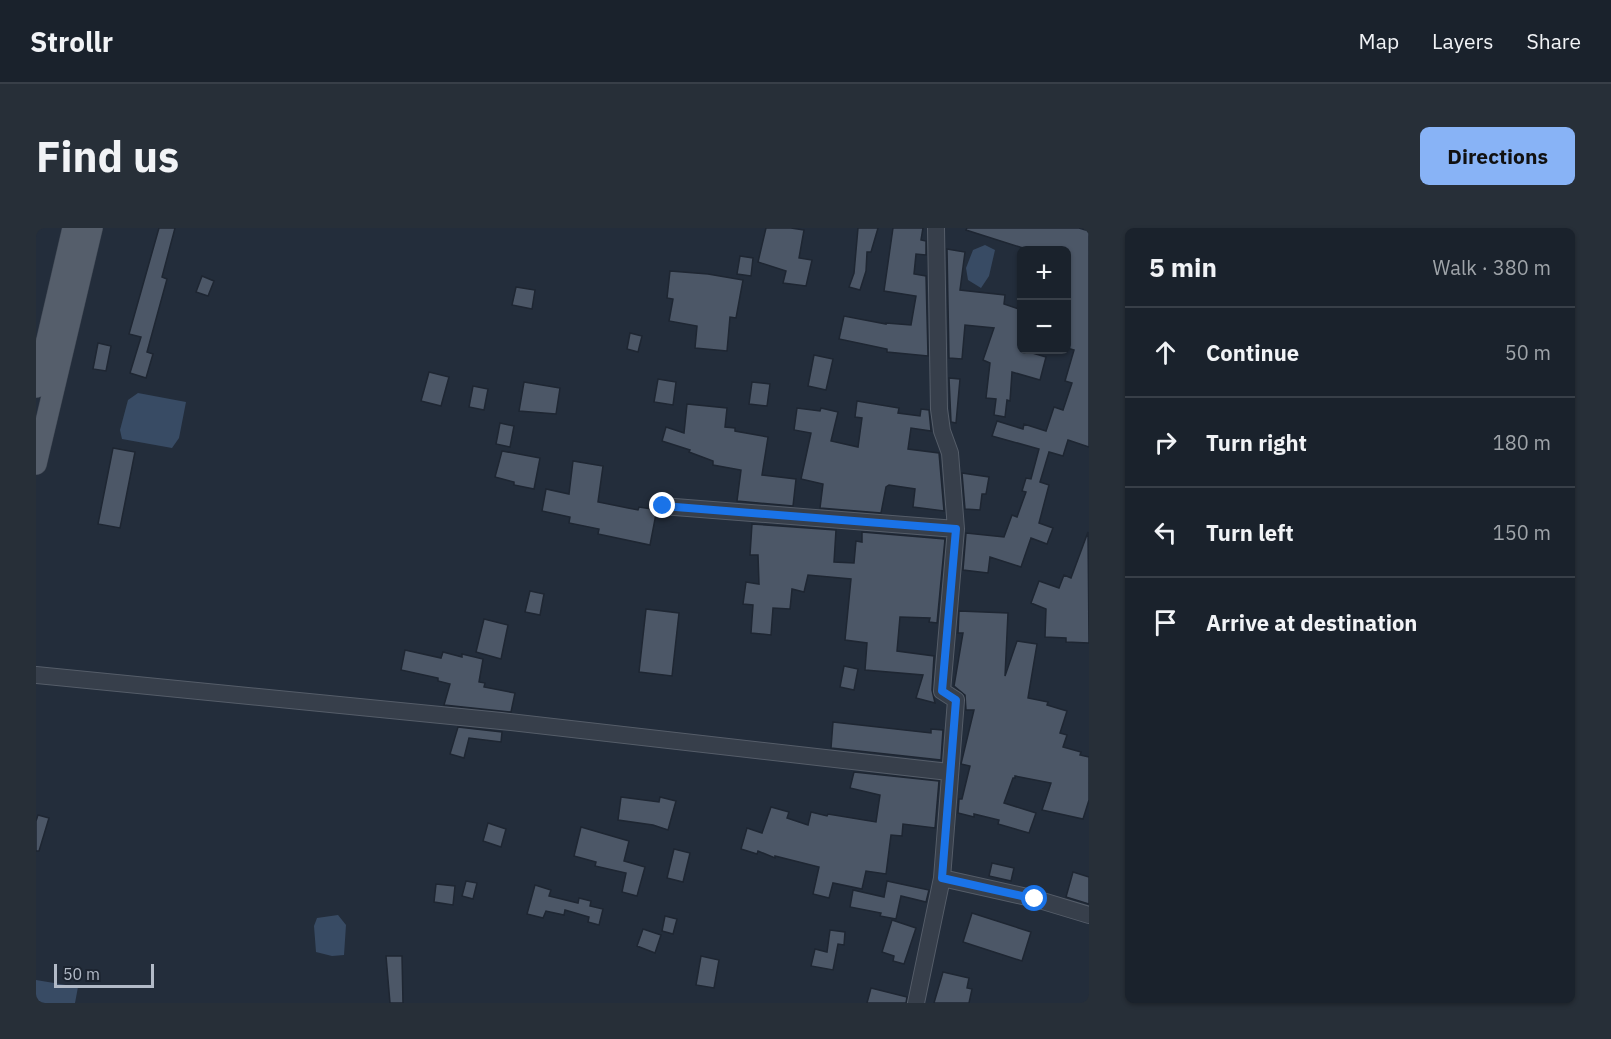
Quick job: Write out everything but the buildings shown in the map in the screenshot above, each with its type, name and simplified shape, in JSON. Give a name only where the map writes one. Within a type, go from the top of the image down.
[{"type":"main road","points":[[36,387],[73,228]]},
{"type":"main road","points":[[36,464],[92,228]]},
{"type":"street","points":[[916,1003],[942,878],[956,700],[942,691],[956,529],[950,453],[942,431],[939,409],[936,228]]},
{"type":"street","points":[[663,506],[956,529]]},
{"type":"street","points":[[36,675],[501,721],[950,772]]},
{"type":"street","points":[[942,878],[1035,899],[1089,915]]},
{"type":"water","points":[[985,245],[995,250],[989,276],[981,288],[968,280],[966,268],[973,250]]},
{"type":"water","points":[[138,393],[186,402],[179,438],[172,448],[122,439],[120,430],[128,400]]},
{"type":"water","points":[[338,915],[346,925],[344,955],[332,956],[316,952],[314,926],[317,918]]},
{"type":"water","points":[[36,980],[78,987],[75,1003],[36,1003]]},
{"type":"route","points":[[663,506],[956,529],[942,691],[956,700],[942,878],[1035,899]]}]
